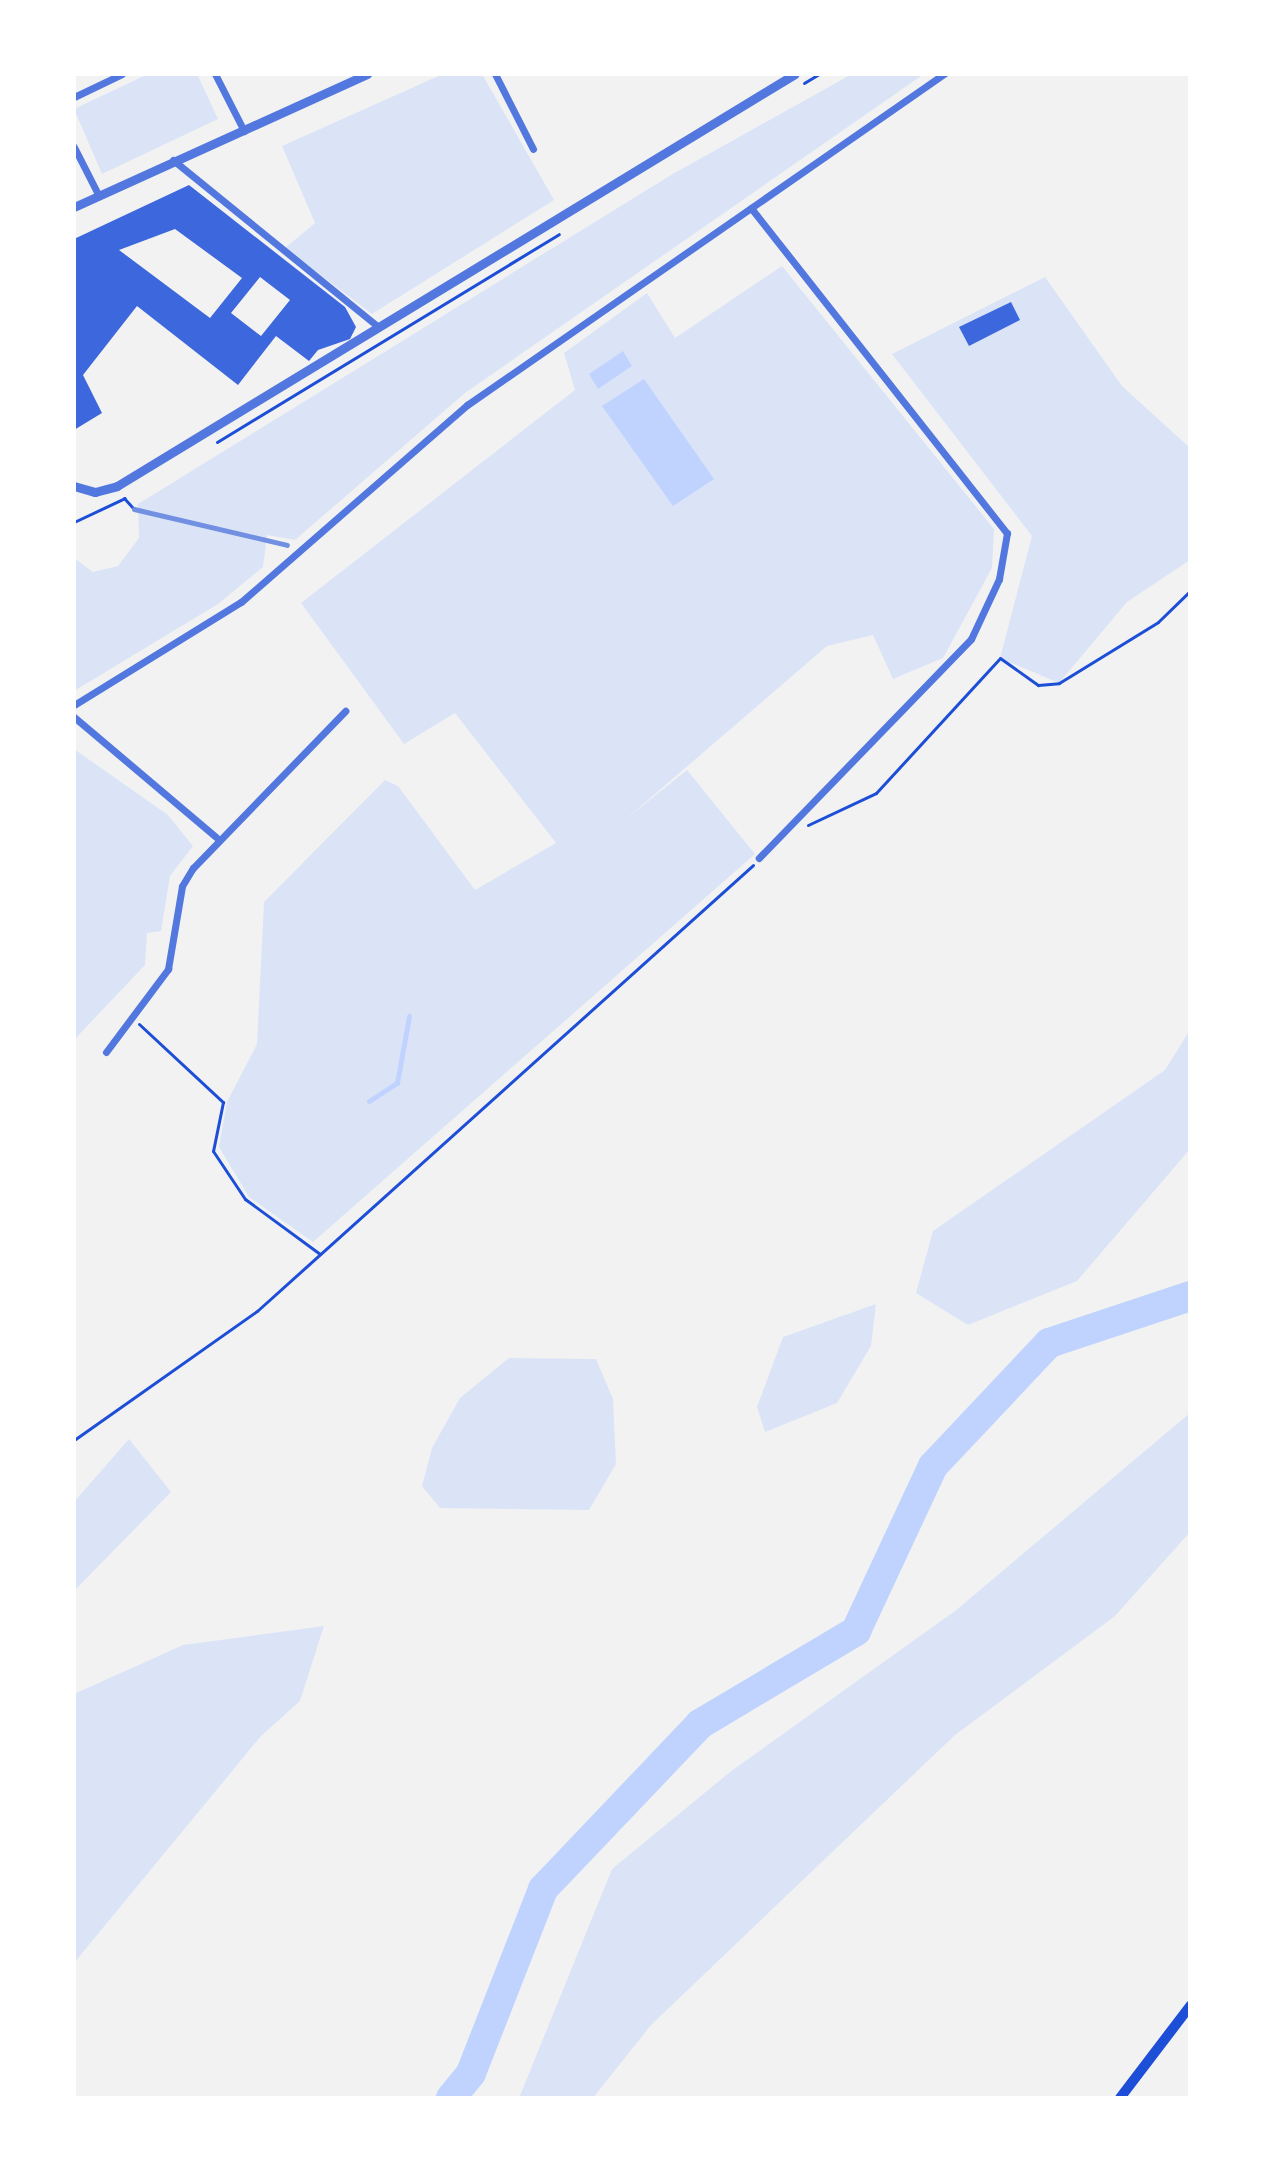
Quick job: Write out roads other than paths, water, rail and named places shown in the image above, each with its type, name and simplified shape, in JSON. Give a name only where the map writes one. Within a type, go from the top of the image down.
[{"type":"main road","points":[[1120,2098],[1190,2006]]},
{"type":"street","points":[[74,97],[122,74]]},
{"type":"street","points":[[215,74],[244,131]]},
{"type":"street","points":[[74,207],[367,74]]},
{"type":"street","points":[[495,74],[533,149]]},
{"type":"street","points":[[74,705],[241,602],[467,405],[944,74]]},
{"type":"street","points":[[74,486],[95,492],[117,486],[792,75]]},
{"type":"street","points":[[74,147],[99,196]]},
{"type":"street","points":[[173,160],[377,326]]},
{"type":"street","points":[[751,208],[1007,533],[999,579],[971,639],[759,858]]},
{"type":"street","points":[[106,1052],[168,969],[182,886],[216,837],[345,711]]},
{"type":"street","points":[[74,717],[216,837]]},
{"type":"water","points":[[623,351],[632,366],[598,389],[589,374]]},
{"type":"water","points":[[644,379],[714,479],[673,506],[602,406]]},
{"type":"waterway","points":[[369,1101],[397,1083],[409,1016]]},
{"type":"waterway","points":[[451,2098],[471,2073],[543,1889],[700,1724],[856,1631],[933,1466],[1049,1343],[1190,1296]]},
{"type":"railway","points":[[134,509],[287,545]]}]
